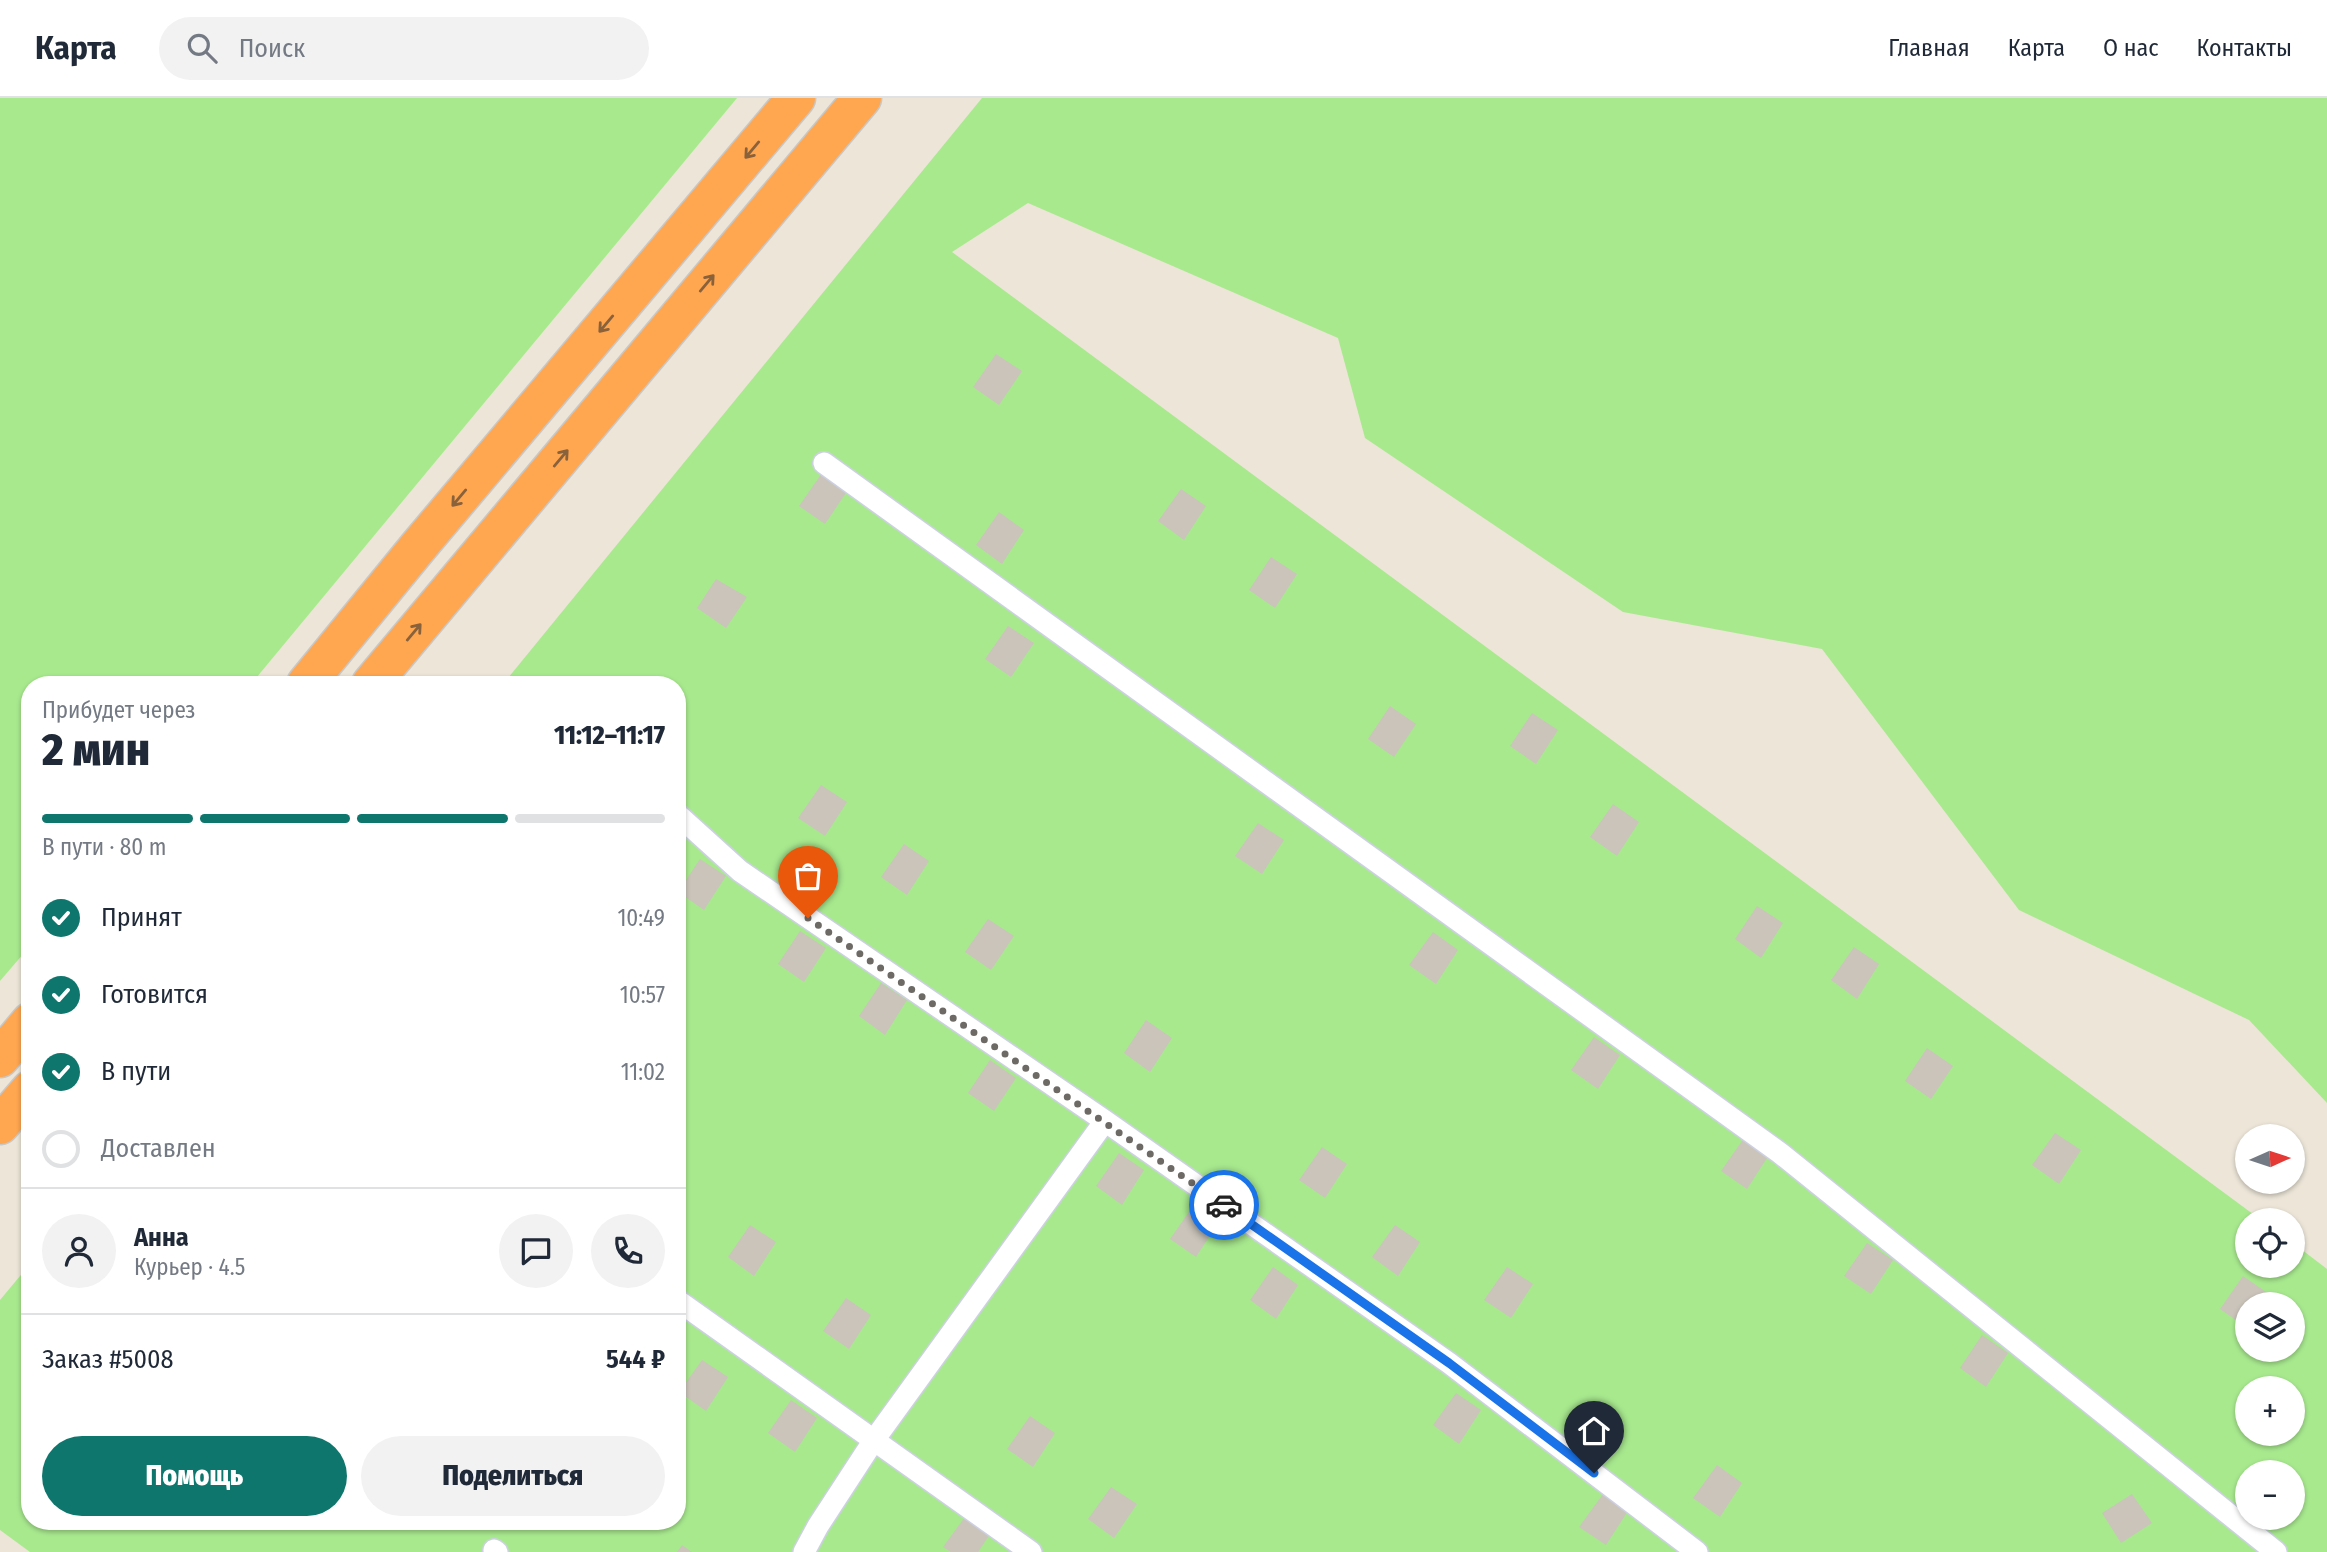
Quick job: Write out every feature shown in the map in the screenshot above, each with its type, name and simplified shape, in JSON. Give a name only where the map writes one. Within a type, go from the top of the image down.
[{"type":"highway","points":[[313,676],[436,525],[796,98]]},
{"type":"highway","points":[[378,676],[862,98]]},
{"type":"highway","points":[[0,1058],[21,1033]]},
{"type":"highway","points":[[0,1125],[21,1100]]},
{"type":"lane","points":[[824,463],[1780,1153],[2276,1552]]},
{"type":"lane","points":[[686,822],[740,870],[1105,1121],[1449,1363],[1697,1552]]},
{"type":"lane","points":[[804,1552],[874,1440],[1105,1121]]},
{"type":"lane","points":[[686,1306],[1031,1552]]},
{"type":"green space","points":[[0,98],[737,98],[258,676],[21,676],[21,956],[0,981]]},
{"type":"green space","points":[[982,98],[2327,98],[2327,1103],[2249,1020],[2019,910],[1822,649],[1623,612],[1365,438],[1338,338],[1028,203],[952,252],[2245,1208],[2235,1208],[2235,1278],[2305,1278],[2305,1252],[2327,1269],[2327,1552],[30,1552],[0,1530],[0,1300],[21,1275],[21,1530],[686,1530],[686,676],[510,676]]},
{"type":"building","points":[[996,354],[1022,371],[999,405],[973,387]]},
{"type":"building","points":[[822,473],[848,490],[825,524],[799,506]]},
{"type":"building","points":[[1181,489],[1206,506],[1184,540],[1158,521]]},
{"type":"building","points":[[999,512],[1024,530],[1002,564],[976,545]]},
{"type":"building","points":[[1271,557],[1297,574],[1275,608],[1249,590]]},
{"type":"building","points":[[716,579],[747,597],[726,628],[697,608]]},
{"type":"building","points":[[1008,626],[1034,643],[1011,677],[985,659]]},
{"type":"building","points":[[1390,706],[1416,724],[1394,757],[1368,739]]},
{"type":"building","points":[[1532,713],[1558,730],[1536,764],[1510,746]]},
{"type":"building","points":[[821,785],[847,802],[825,836],[798,818]]},
{"type":"building","points":[[1613,804],[1639,822],[1617,856],[1590,837]]},
{"type":"building","points":[[1258,823],[1284,840],[1262,874],[1235,856]]},
{"type":"building","points":[[904,844],[929,861],[907,895],[881,877]]},
{"type":"building","points":[[700,859],[726,876],[704,910],[686,898],[686,880]]},
{"type":"building","points":[[1757,906],[1783,923],[1761,958],[1735,939]]},
{"type":"building","points":[[988,919],[1014,936],[991,970],[965,952]]},
{"type":"building","points":[[800,931],[826,948],[804,982],[778,964]]},
{"type":"building","points":[[1433,932],[1458,950],[1436,984],[1409,965]]},
{"type":"building","points":[[1854,947],[1879,964],[1857,999],[1831,980]]},
{"type":"building","points":[[881,983],[907,1000],[885,1035],[859,1016]]},
{"type":"building","points":[[1146,1020],[1172,1038],[1150,1072],[1124,1053]]},
{"type":"building","points":[[1594,1037],[1620,1055],[1598,1089],[1571,1070]]},
{"type":"building","points":[[1927,1048],[1953,1066],[1931,1099],[1905,1081]]},
{"type":"building","points":[[990,1060],[1016,1078],[994,1111],[968,1093]]},
{"type":"building","points":[[2055,1133],[2081,1150],[2059,1184],[2032,1165]]},
{"type":"building","points":[[1744,1138],[1769,1155],[1747,1189],[1721,1171]]},
{"type":"building","points":[[1322,1147],[1347,1164],[1325,1198],[1299,1180]]},
{"type":"building","points":[[1119,1153],[1144,1170],[1122,1205],[1096,1186]]},
{"type":"building","points":[[1193,1206],[1218,1223],[1196,1257],[1170,1239]]},
{"type":"building","points":[[750,1225],[776,1242],[754,1276],[728,1257]]},
{"type":"building","points":[[1395,1225],[1420,1242],[1398,1276],[1372,1257]]},
{"type":"building","points":[[1867,1243],[1893,1260],[1871,1294],[1844,1276]]},
{"type":"building","points":[[1273,1267],[1298,1285],[1276,1319],[1250,1300]]},
{"type":"building","points":[[1507,1267],[1533,1284],[1511,1318],[1484,1300]]},
{"type":"building","points":[[2242,1278],[2246,1278],[2266,1292],[2235,1292],[2235,1320],[2220,1309]]},
{"type":"building","points":[[846,1298],[871,1315],[849,1349],[823,1331]]},
{"type":"building","points":[[1982,1335],[2008,1353],[1986,1387],[1960,1368]]},
{"type":"building","points":[[702,1360],[728,1377],[706,1411],[686,1397],[686,1382]]},
{"type":"building","points":[[1456,1393],[1481,1410],[1459,1444],[1433,1425]]},
{"type":"building","points":[[791,1400],[817,1418],[795,1452],[768,1433]]},
{"type":"building","points":[[1030,1416],[1055,1433],[1033,1467],[1007,1449]]},
{"type":"building","points":[[1717,1465],[1742,1483],[1720,1517],[1693,1498]]},
{"type":"building","points":[[1111,1487],[1137,1504],[1114,1538],[1088,1519]]},
{"type":"building","points":[[1603,1494],[1628,1511],[1606,1545],[1579,1527]]},
{"type":"building","points":[[2132,1494],[2152,1523],[2121,1543],[2102,1513]]},
{"type":"building","points":[[967,1514],[992,1531],[978,1552],[951,1552],[943,1547]]},
{"type":"building","points":[[682,1545],[692,1552],[677,1552]]},
{"type":"way so far","points":[[808,918],[1224,1205]]},
{"type":"route","points":[[1224,1205],[1449,1363],[1594,1473]]}]
